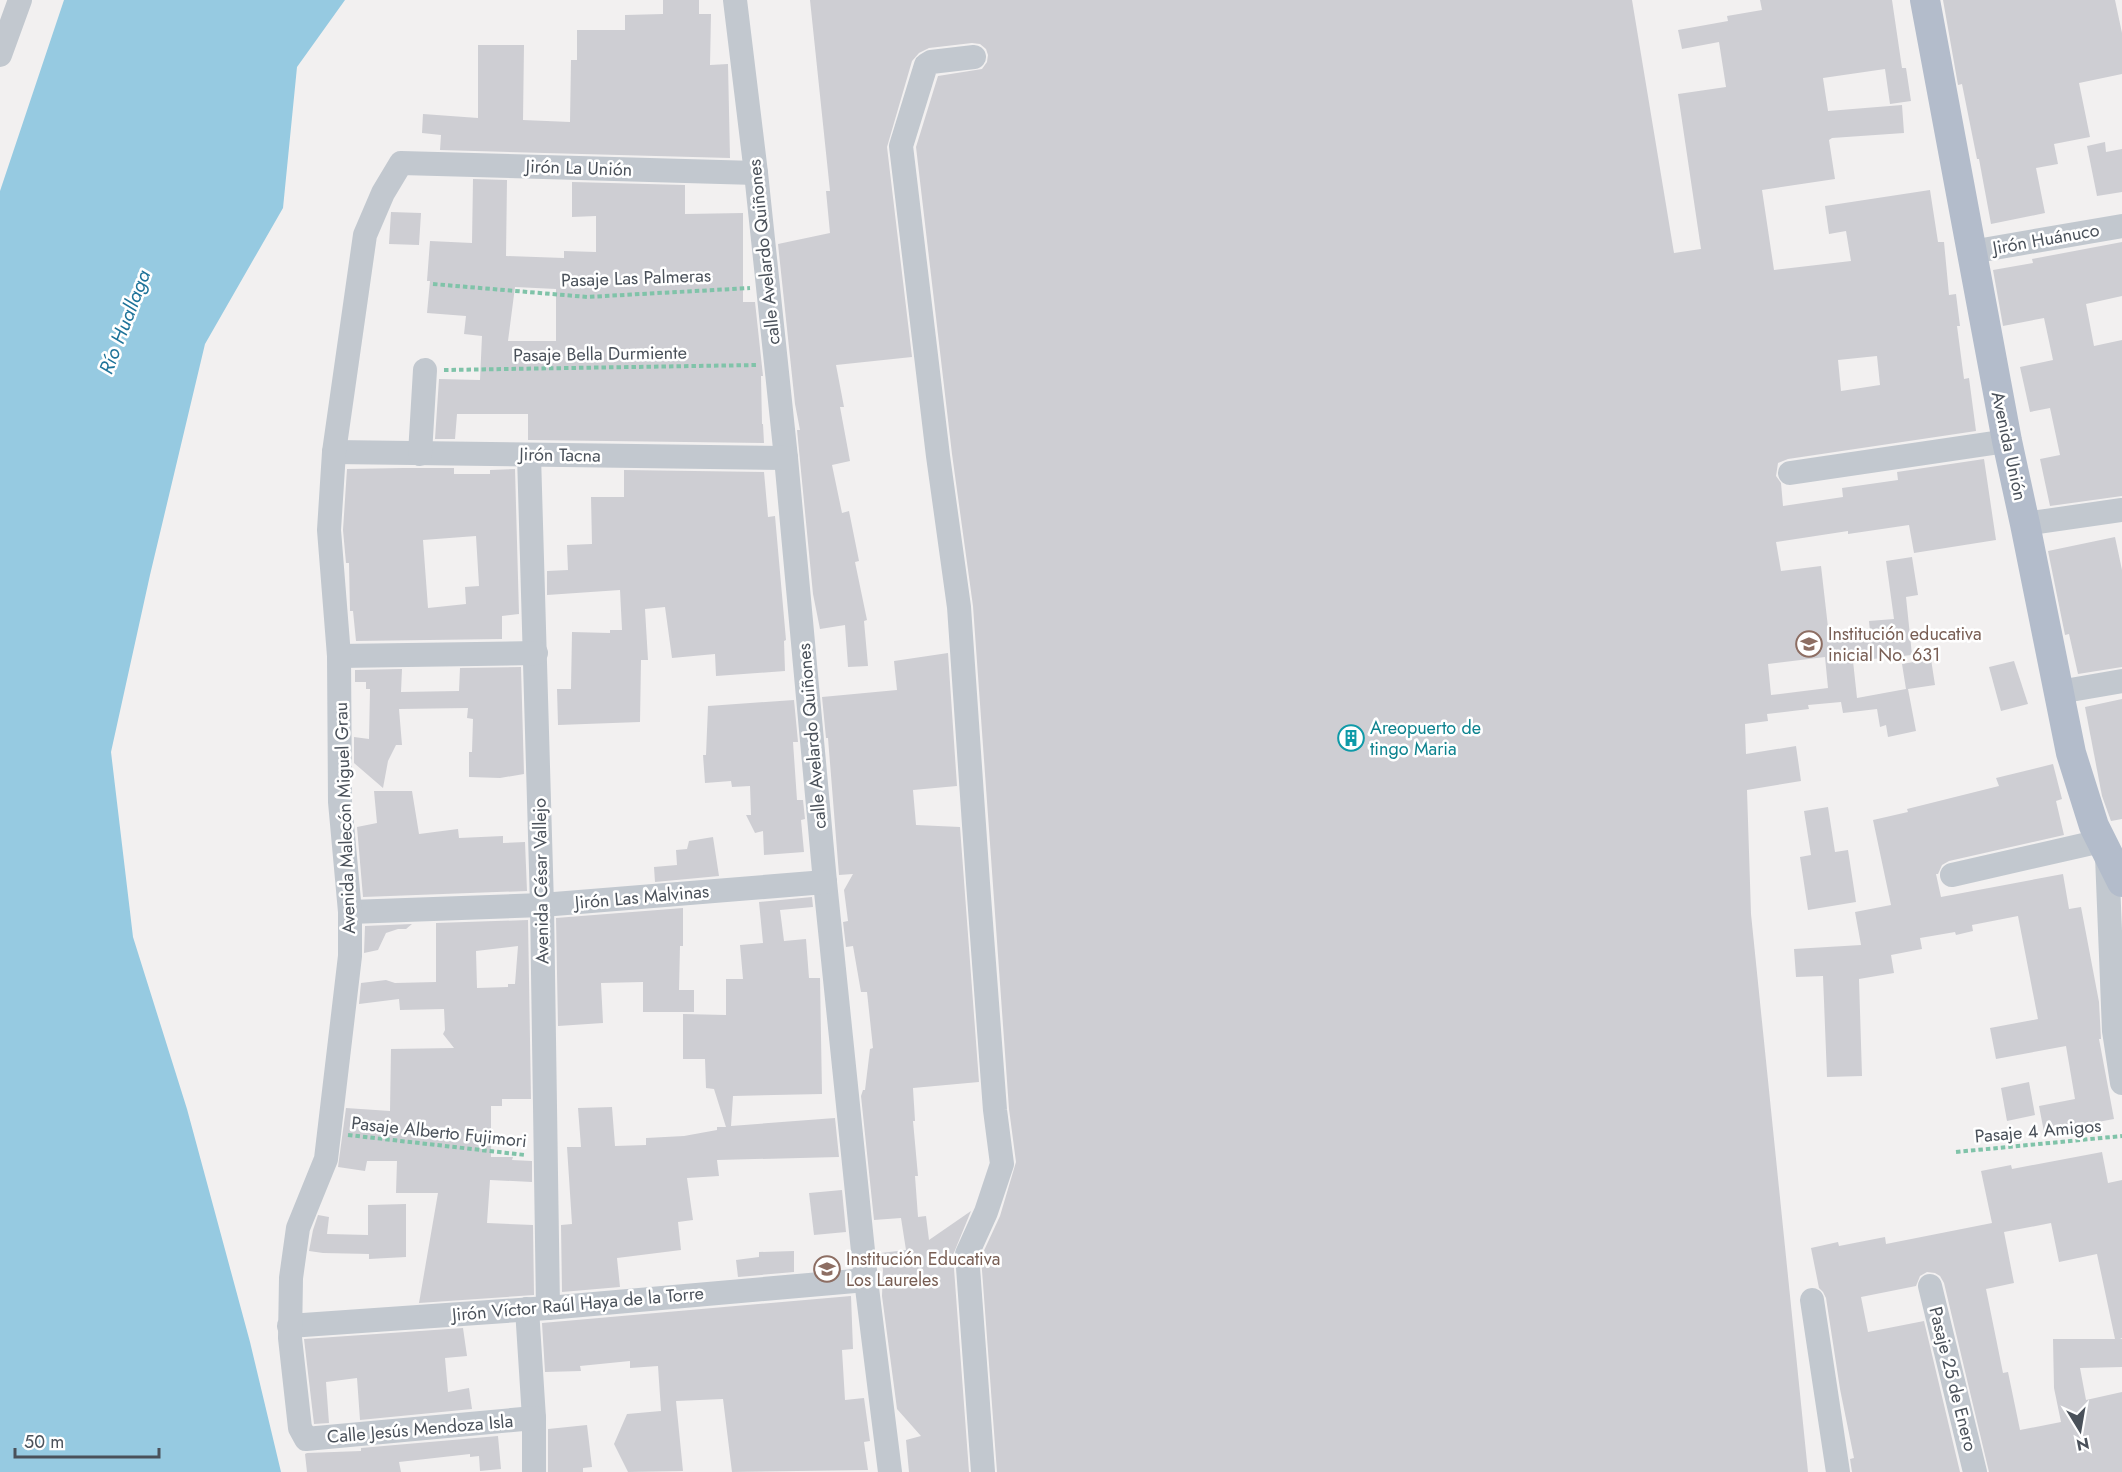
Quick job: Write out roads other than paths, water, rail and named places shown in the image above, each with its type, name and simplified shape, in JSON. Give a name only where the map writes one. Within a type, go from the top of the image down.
[{"type":"main road","name":"Avenida Unión","points":[[1925,0],[2007,441],[2071,753],[2084,797],[2110,850],[2122,882]]},
{"type":"street","points":[[0,55],[20,0]]},
{"type":"street","name":"calle Avelardo Quiñones","points":[[735,0],[786,458],[825,882],[866,1281],[890,1472]]},
{"type":"street","points":[[974,57],[931,62],[926,65],[901,146],[938,456],[959,607],[983,955],[995,1110],[1002,1164],[986,1212],[967,1254],[984,1472]]},
{"type":"street","name":"Jirón La Unión","points":[[402,163],[756,173]]},
{"type":"street","name":"Avenida Malecón Miguel Grau","points":[[306,1439],[300,1428],[290,1326],[291,1278],[298,1228],[326,1159],[350,956],[350,912],[340,802],[339,656],[328,530],[334,452],[365,235],[383,193],[402,163]]},
{"type":"street","name":"Jirón Huánuco","points":[[1971,252],[2122,226]]},
{"type":"street","points":[[420,454],[425,370]]},
{"type":"street","points":[[1791,473],[2007,441]]},
{"type":"street","name":"Jirón Tacna","points":[[334,452],[786,458]]},
{"type":"street","name":"Avenida César Vallejo","points":[[529,455],[536,653],[546,1157],[538,1308],[534,1472]]},
{"type":"street","points":[[2025,524],[2122,510]]},
{"type":"street","points":[[339,656],[536,653]]},
{"type":"street","points":[[2059,692],[2122,681]]},
{"type":"street","points":[[1952,875],[2110,850],[2114,1031],[2122,1083]]},
{"type":"street","name":"Jirón Las Malvinas","points":[[350,912],[542,905],[825,882]]},
{"type":"street","name":"Jirón Víctor Raúl Haya de la Torre","points":[[290,1326],[866,1281]]},
{"type":"street","name":"Pasaje 25 de Enero","points":[[1930,1286],[1975,1472]]},
{"type":"street","points":[[1812,1300],[1838,1472]]},
{"type":"street","name":"Calle Jesús Mendoza Isla","points":[[306,1439],[534,1418]]},
{"type":"water","name":"Río Huallaga","points":[[64,0],[345,0],[297,67],[283,208],[205,344],[111,752],[133,937],[187,1109],[250,1342],[281,1472],[0,1472],[0,191]]},
{"type":"place","name":"Institución educativa inicial No. 631","points":[[1809,644]]},
{"type":"place","name":"Areopuerto de tingo Maria","points":[[1351,738]]},
{"type":"place","name":"Institución Educativa Los Laureles","points":[[827,1269]]}]
